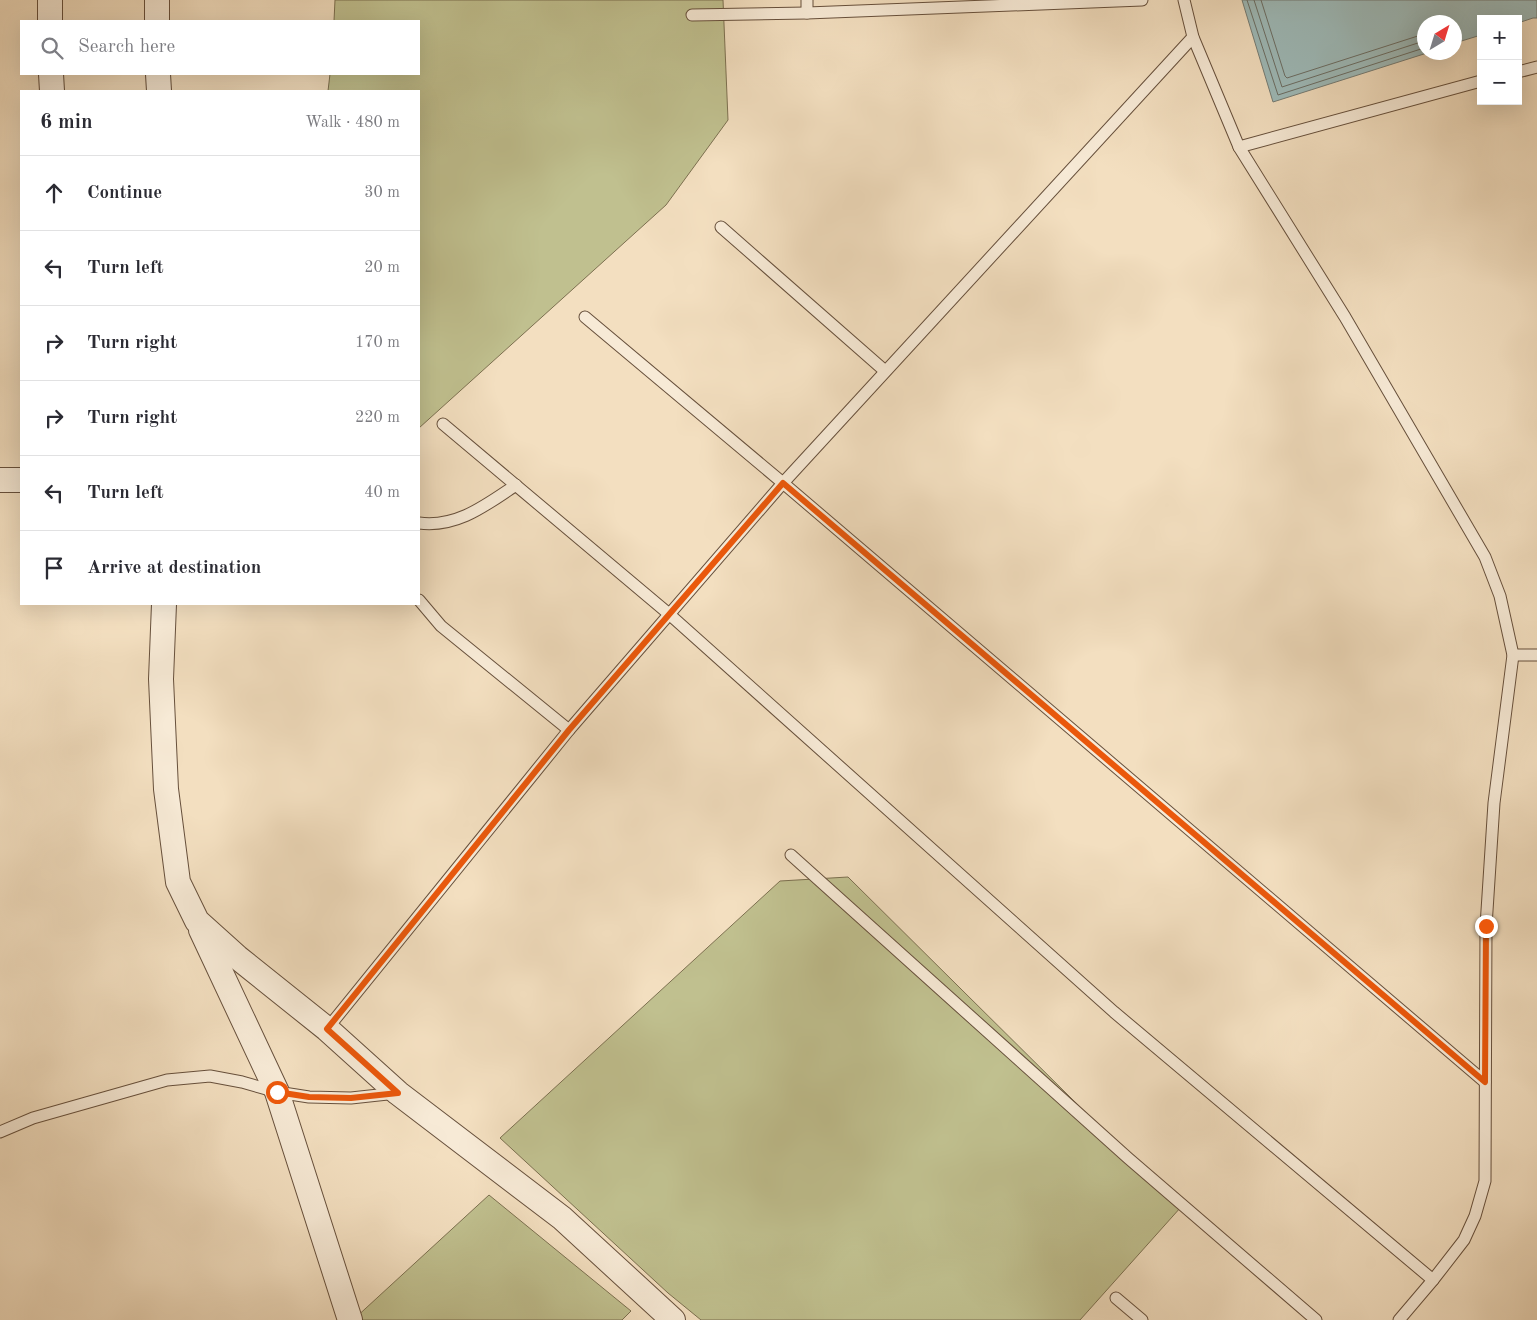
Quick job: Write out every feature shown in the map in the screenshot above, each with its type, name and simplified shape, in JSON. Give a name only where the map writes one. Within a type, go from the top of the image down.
[{"type":"street","points":[[50,0],[50,20]]},
{"type":"street","points":[[157,0],[157,20]]},
{"type":"street","points":[[51,75],[52,90]]},
{"type":"street","points":[[158,75],[159,90]]},
{"type":"street","points":[[0,480],[20,480]]},
{"type":"street","points":[[164,605],[161,679],[166,789],[178,882],[277,1092],[350,1320]]},
{"type":"street","points":[[197,921],[237,957],[327,1029],[398,1093],[562,1218],[673,1320]]},
{"type":"lane","points":[[807,0],[807,13]]},
{"type":"lane","points":[[692,15],[807,13],[906,4],[1142,0]]},
{"type":"lane","points":[[1184,0],[1193,37],[1240,147],[1345,317],[1484,557],[1500,596],[1513,655],[1494,803],[1486,926],[1485,1181],[1475,1216],[1464,1240],[1399,1320]]},
{"type":"lane","points":[[327,1029],[569,730],[783,483],[1193,37]]},
{"type":"lane","points":[[1522,71],[1537,67]]},
{"type":"lane","points":[[1240,147],[1477,82]]},
{"type":"lane","points":[[721,227],[885,371]]},
{"type":"lane","points":[[585,317],[783,483],[1485,1082]]},
{"type":"lane","points":[[443,424],[670,614],[1114,1012],[1433,1280]]},
{"type":"lane","points":[[420,523],[428,524],[457,520],[481,509],[516,485]]},
{"type":"lane","points":[[420,601],[441,626],[569,730]]},
{"type":"lane","points":[[1513,655],[1537,655]]},
{"type":"lane","points":[[791,855],[1121,1151],[1316,1320]]},
{"type":"lane","points":[[0,1132],[33,1118],[167,1080],[210,1076],[242,1082],[277,1092],[309,1097],[351,1098],[398,1093]]},
{"type":"lane","points":[[1116,1298],[1142,1320]]},
{"type":"green space","points":[[335,0],[723,0],[728,120],[666,205],[420,427],[420,90],[328,90],[330,75],[420,75],[420,20],[334,20]]},
{"type":"green space","points":[[848,877],[1181,1207],[1080,1320],[701,1320],[668,1293],[500,1138],[780,881]]},
{"type":"green space","points":[[489,1195],[631,1311],[622,1320],[353,1320]]},
{"type":"water","points":[[1242,0],[1537,0],[1537,18],[1522,22],[1522,15],[1477,15],[1477,36],[1462,41],[1462,15],[1417,15],[1417,56],[1273,102]]},
{"type":"route","points":[[277,1092],[309,1097],[351,1098],[398,1093],[327,1029],[569,730],[783,483],[1485,1082],[1486,926]]}]
